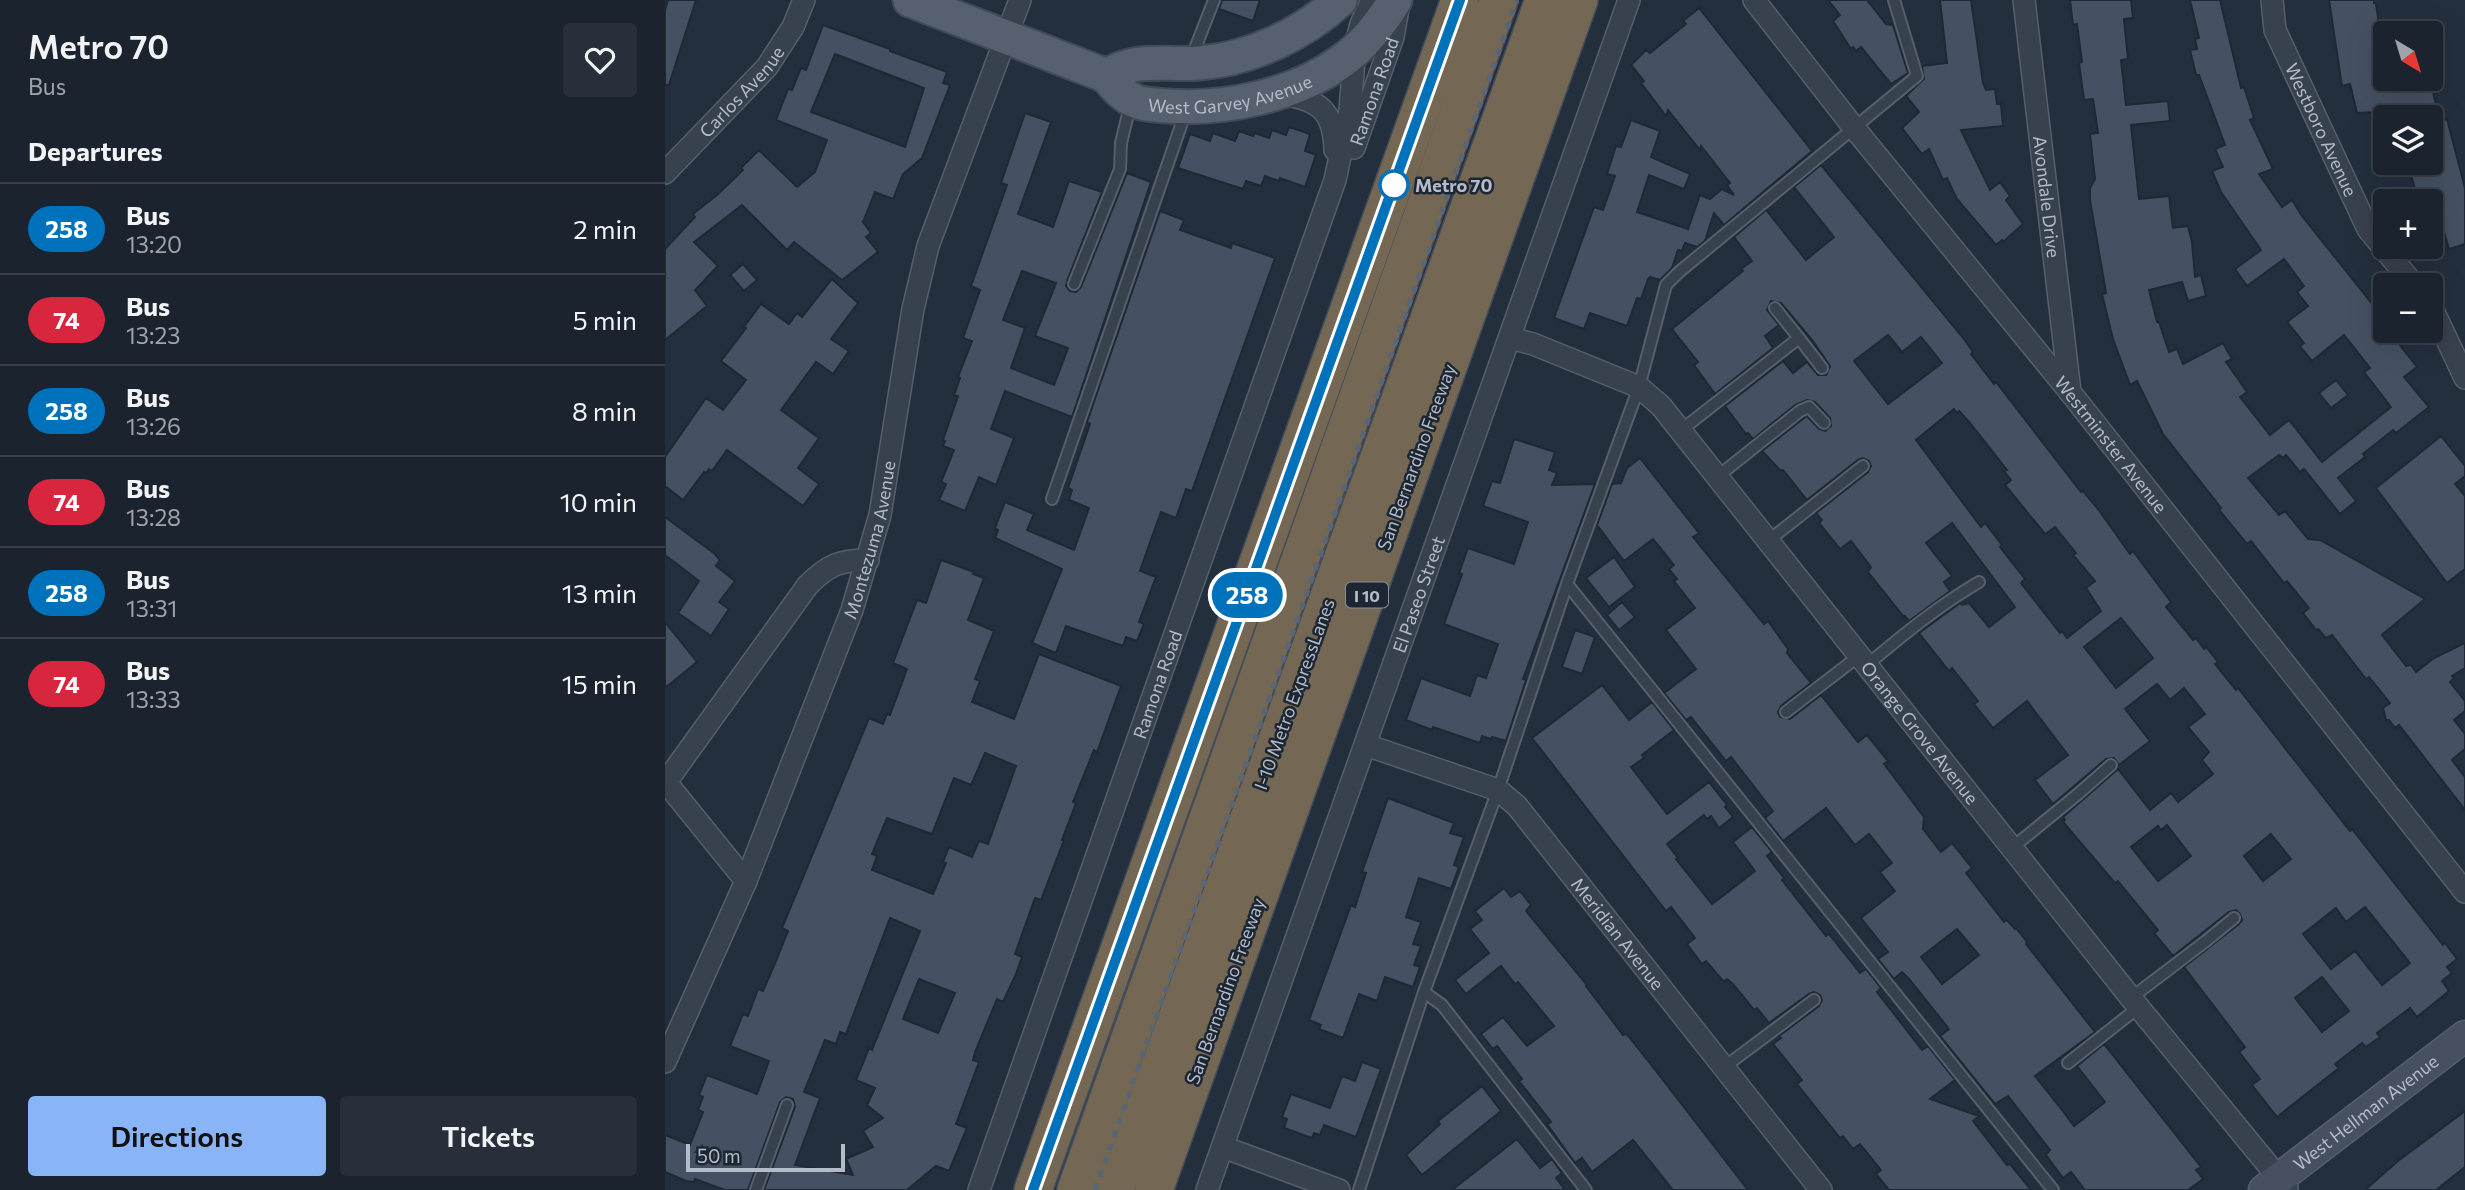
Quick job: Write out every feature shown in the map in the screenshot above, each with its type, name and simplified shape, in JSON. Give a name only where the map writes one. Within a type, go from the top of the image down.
[{"type":"highway","points":[[1033,1190],[1459,0]]},
{"type":"highway","points":[[1076,1190],[1499,0]]},
{"type":"highway","name":"I-10 Metro ExpressLanes","points":[[1115,1190],[1544,0]]},
{"type":"highway","name":"San Bernardino Freeway","points":[[1154,1190],[1579,0]]},
{"type":"main road","name":"West Garvey Avenue","points":[[910,0],[1107,76],[1114,86],[1132,100],[1156,105],[1188,106],[1219,104],[1273,93],[1325,72],[1344,60],[1377,28],[1397,0]]},
{"type":"main road","name":"West Garvey Avenue","points":[[1107,76],[1129,64],[1189,64],[1225,60],[1266,47],[1303,27],[1340,0]]},
{"type":"street","name":"Carlos Avenue","points":[[665,173],[767,67],[793,27],[804,0]]},
{"type":"street","name":"Montezuma Avenue","points":[[665,1062],[745,881],[843,636],[880,514],[913,309],[925,257],[952,176],[1020,0]]},
{"type":"street","name":"Ramona Road","points":[[979,1190],[1335,180],[1350,110],[1355,48],[1361,24],[1372,0]]},
{"type":"street","name":"Ramona Road","points":[[1335,180],[1350,158],[1385,61],[1393,37],[1397,0]]},
{"type":"street","name":"El Paseo Street","points":[[1207,1190],[1629,0]]},
{"type":"street","name":"Westminster Avenue","points":[[1754,0],[1855,129],[2070,392],[2465,892]]},
{"type":"street","name":"Avondale Drive","points":[[2024,0],[2070,392]]},
{"type":"street","name":"Westboro Avenue","points":[[2273,0],[2275,30],[2368,229],[2404,273]]},
{"type":"street","points":[[1273,93],[1308,99],[1326,113],[1334,132],[1335,180]]},
{"type":"street","points":[[2443,330],[2465,378]]},
{"type":"street","name":"Orange Grove Avenue","points":[[1510,338],[1533,344],[1639,387],[1661,407],[2135,1002],[2277,1186]]},
{"type":"street","points":[[745,881],[665,782],[806,588],[832,565],[847,560],[868,560]]},
{"type":"street","name":"Meridian Avenue","points":[[1366,745],[1498,790],[1517,806],[1821,1190]]},
{"type":"street","name":"West Hellman Avenue","points":[[2277,1186],[2465,1035]]},
{"type":"street","points":[[1223,1147],[1339,1190]]},
{"type":"lane","points":[[1189,64],[1214,0]]},
{"type":"lane","points":[[1359,1190],[1567,584],[1639,387],[1666,285],[1917,76],[1894,0]]},
{"type":"lane","points":[[1074,284],[1121,169],[1121,143],[1132,100]]},
{"type":"lane","points":[[1052,499],[1188,106]]},
{"type":"lane","points":[[1775,308],[1822,368]]},
{"type":"lane","points":[[1680,431],[1799,338]]},
{"type":"lane","points":[[1717,477],[1800,411],[1809,407],[1823,423]]},
{"type":"lane","points":[[1768,541],[1863,467]]},
{"type":"lane","points":[[1786,712],[1948,600],[1979,582]]},
{"type":"lane","points":[[1567,584],[2053,1190]]},
{"type":"lane","points":[[2012,848],[2111,765]]},
{"type":"lane","points":[[2068,1063],[2234,918]]},
{"type":"lane","points":[[1425,992],[1443,1004],[1587,1190]]},
{"type":"lane","points":[[1723,1068],[1814,1000]]},
{"type":"lane","points":[[756,1190],[787,1105]]},
{"type":"building","points":[[668,0],[696,0],[669,85],[665,85],[665,10]]},
{"type":"building","points":[[1222,0],[1260,0],[1253,21],[1219,9]]},
{"type":"building","points":[[1828,0],[1867,0],[1886,24],[1893,25],[1908,73],[1891,84],[1861,47],[1856,51],[1853,47],[1851,49],[1833,21],[1840,15]]},
{"type":"building","points":[[1940,0],[1971,0],[1983,83],[1986,90],[1995,89],[1997,104],[2001,104],[2003,126],[1961,130],[1990,190],[2000,182],[2010,196],[2006,200],[2023,224],[1996,245],[1957,199],[1947,178],[1943,180],[1929,149],[1922,154],[1902,128],[1919,112],[1906,96],[1924,79],[1922,66],[1947,63]]},
{"type":"building","points":[[2070,0],[2131,0],[2133,18],[2124,19],[2128,59],[2121,60],[2126,105],[2168,101],[2170,121],[2131,125],[2139,199],[2169,196],[2173,228],[2188,226],[2195,277],[2201,275],[2206,296],[2188,301],[2182,282],[2149,290],[2157,322],[2169,352],[2177,349],[2183,364],[2223,343],[2232,359],[2226,362],[2247,392],[2240,397],[2270,435],[2289,420],[2322,462],[2391,407],[2364,372],[2370,368],[2344,335],[2312,361],[2300,346],[2304,343],[2287,322],[2308,306],[2297,292],[2304,286],[2284,259],[2247,286],[2235,269],[2261,250],[2221,192],[2212,171],[2223,167],[2215,149],[2225,145],[2199,75],[2196,75],[2190,50],[2197,49],[2195,39],[2199,38],[2190,0],[2220,0],[2241,88],[2244,87],[2254,118],[2250,120],[2273,169],[2259,174],[2282,207],[2292,200],[2373,305],[2373,343],[2398,343],[2417,367],[2404,377],[2429,407],[2396,433],[2393,430],[2338,478],[2356,501],[2340,514],[2304,469],[2300,472],[2286,455],[2283,458],[2279,455],[2248,478],[2279,515],[2285,511],[2308,539],[2320,540],[2425,599],[2382,635],[2406,666],[2411,665],[2416,672],[2434,658],[2465,643],[2465,668],[2452,676],[2454,678],[2450,682],[2465,701],[2465,711],[2454,720],[2465,734],[2465,749],[2452,760],[2465,777],[2465,810],[2399,725],[2395,728],[2386,720],[2383,708],[2390,703],[2369,677],[2366,679],[2332,635],[2326,638],[2316,630],[2303,613],[2309,608],[2287,581],[2284,583],[2251,541],[2247,544],[2219,510],[2221,508],[2163,434],[2137,381],[2130,385],[2113,339],[2102,294],[2106,293],[2090,200],[2090,188],[2095,179],[2090,134],[2098,133],[2093,99],[2084,100],[2077,24],[2073,25]]},
{"type":"building","points":[[2329,0],[2374,0],[2378,21],[2373,21],[2373,91],[2433,91],[2436,105],[2373,105],[2373,112],[2357,113],[2350,84],[2342,86]]},
{"type":"building","points":[[1699,8],[1812,151],[1724,225],[1714,213],[1705,241],[1697,247],[1685,243],[1682,251],[1678,250],[1672,268],[1660,280],[1650,277],[1648,279],[1641,299],[1637,298],[1627,326],[1590,313],[1584,329],[1554,318],[1594,207],[1603,210],[1615,176],[1607,174],[1616,146],[1621,147],[1631,120],[1660,131],[1651,157],[1690,174],[1684,189],[1649,175],[1637,212],[1688,229],[1700,195],[1710,199],[1722,189],[1734,195],[1727,185],[1730,183],[1701,146],[1700,150],[1668,110],[1666,116],[1631,65],[1646,50],[1650,53],[1686,24],[1683,21]]},
{"type":"building","points":[[823,25],[947,72],[943,83],[950,85],[922,158],[903,174],[893,199],[875,192],[863,222],[871,233],[866,237],[878,252],[842,280],[794,242],[787,250],[742,205],[694,242],[718,266],[695,290],[707,306],[665,340],[665,249],[695,217],[693,214],[743,170],[741,168],[759,150],[797,187],[815,172],[827,140],[776,120],[788,89],[792,90],[801,68],[806,70]],"holes":[[[835,54],[924,88],[905,147],[811,112]]]},
{"type":"building","points":[[1025,113],[1051,122],[1018,214],[1053,227],[1069,181],[1102,192],[1067,281],[1066,286],[1070,291],[1076,292],[1081,287],[1127,173],[1151,182],[1072,417],[1005,391],[991,429],[1014,438],[996,485],[979,477],[965,511],[939,500],[946,484],[941,482],[954,450],[943,446],[943,440],[958,396],[954,395],[960,378],[958,377],[972,341],[963,338],[980,290],[971,286],[1007,185],[1001,183]],"holes":[[[1022,271],[1056,283],[1035,336],[1068,348],[1054,385],[1011,368],[1025,328],[1003,320]]]},
{"type":"building","points":[[2447,119],[2465,188],[2465,244],[2449,249],[2443,228],[2443,189],[2415,189],[2411,175],[2443,175],[2443,120]]},
{"type":"building","points":[[1289,127],[1310,134],[1305,151],[1316,155],[1305,187],[1265,176],[1261,186],[1246,181],[1243,189],[1178,168],[1190,134],[1210,141],[1213,133],[1235,141],[1239,131],[1269,138],[1272,130],[1286,135]]},
{"type":"building","points":[[1821,165],[1964,339],[1973,352],[1971,354],[1994,384],[1996,382],[2081,492],[2083,491],[2098,509],[2130,554],[2133,551],[2171,602],[2166,607],[2193,640],[2196,638],[2204,649],[2206,647],[2218,662],[2215,664],[2236,690],[2238,688],[2350,831],[2352,829],[2457,959],[2447,967],[2452,973],[2442,981],[2449,991],[2417,1017],[2410,1008],[2377,1033],[2380,1037],[2366,1047],[2362,1043],[2335,1064],[2339,1068],[2277,1117],[2252,1085],[2260,1079],[2239,1052],[2245,1047],[2184,967],[2239,924],[2242,920],[2240,914],[2236,910],[2229,912],[2173,956],[2154,933],[2158,930],[2118,881],[2115,883],[2063,822],[2063,817],[2118,769],[2150,810],[2171,793],[2178,802],[2213,774],[2202,760],[2209,752],[2188,727],[2205,714],[2184,688],[2170,700],[2157,684],[2125,709],[2150,741],[2119,765],[2114,758],[2106,759],[2053,804],[2035,780],[2068,755],[2027,701],[1993,728],[1974,704],[1978,701],[1952,668],[1949,671],[1919,633],[1960,603],[1969,603],[1989,627],[2015,607],[1952,523],[1926,543],[1952,576],[1944,582],[1950,591],[1909,621],[1868,572],[1871,567],[1851,541],[1840,549],[1819,523],[1822,520],[1816,513],[1868,472],[1871,466],[1869,461],[1863,458],[1858,460],[1807,500],[1783,470],[1762,451],[1807,416],[1819,429],[1825,431],[1831,426],[1830,418],[1815,402],[1807,400],[1795,405],[1753,439],[1746,434],[1725,406],[1783,361],[1793,373],[1807,362],[1818,375],[1826,375],[1830,366],[1813,341],[1781,303],[1771,301],[1767,310],[1779,325],[1765,336],[1773,348],[1715,394],[1694,365],[1698,362],[1672,329],[1752,261],[1734,237],[1766,210],[1806,260],[1834,237],[1794,187]],"holes":[[[1888,335],[1902,352],[1921,337],[1942,363],[1888,404],[1854,361]],[[1954,409],[1970,423],[2007,470],[2004,471],[2011,480],[2005,485],[2045,534],[2055,527],[2076,553],[2073,555],[2095,581],[2086,588],[2101,611],[2067,638],[2062,631],[2060,633],[2021,583],[2025,579],[1985,523],[1981,527],[1916,440]],[[2121,618],[2153,658],[2116,688],[2084,647]],[[2167,825],[2191,856],[2158,881],[2131,847],[2158,826],[2161,830]],[[2271,834],[2291,859],[2263,881],[2244,856]],[[2365,907],[2410,963],[2382,985],[2355,951],[2331,969],[2303,934],[2336,908],[2346,922]],[[2322,977],[2349,1011],[2322,1032],[2295,998]]]},
{"type":"building","points":[[1160,211],[1184,220],[1180,230],[1231,248],[1232,243],[1275,258],[1192,491],[1186,489],[1176,518],[1161,512],[1153,534],[1140,571],[1156,577],[1139,622],[1144,624],[1137,641],[1126,637],[1123,646],[1066,626],[1056,653],[1032,643],[1062,569],[995,538],[998,530],[995,528],[1005,502],[1034,514],[1027,530],[1074,550],[1089,508],[1069,500],[1072,490],[1068,488],[1090,424],[1087,422]]},
{"type":"building","points":[[743,264],[757,280],[744,291],[730,275]]},
{"type":"building","points":[[832,279],[858,303],[831,339],[849,351],[833,374],[816,362],[781,410],[819,438],[798,468],[819,484],[803,506],[727,450],[712,471],[709,469],[704,472],[683,500],[665,486],[665,457],[706,398],[723,410],[746,380],[721,361],[761,304],[789,324],[797,313],[802,317]]},
{"type":"building","points":[[2336,380],[2348,395],[2331,408],[2319,393]]},
{"type":"building","points":[[2441,436],[2465,466],[2465,476],[2455,484],[2465,496],[2465,569],[2447,583],[2376,488]]},
{"type":"building","points":[[1514,439],[1555,452],[1549,470],[1557,473],[1552,485],[1595,484],[1523,679],[1526,680],[1506,741],[1482,736],[1480,743],[1406,720],[1421,678],[1470,696],[1477,675],[1486,678],[1498,644],[1444,624],[1462,574],[1459,573],[1468,548],[1514,564],[1528,522],[1483,506],[1492,481],[1500,483]]},
{"type":"building","points":[[1640,458],[1699,533],[1693,537],[1764,624],[1768,621],[1788,649],[1787,653],[1811,683],[1781,706],[1778,712],[1780,717],[1790,719],[1821,695],[1858,742],[1867,735],[1888,761],[1884,764],[1924,817],[1923,829],[1941,852],[1952,843],[1972,868],[1966,873],[2004,922],[2007,920],[2016,928],[2095,1032],[2035,1076],[2074,1126],[2105,1102],[2077,1066],[2104,1044],[2201,1167],[2196,1170],[2203,1179],[2188,1190],[2085,1190],[2071,1172],[2063,1178],[2046,1155],[2050,1150],[2008,1096],[1995,1104],[1940,1036],[1949,1029],[1909,979],[1902,972],[1894,979],[1878,959],[1888,952],[1861,918],[1895,891],[1880,872],[1892,863],[1869,834],[1855,845],[1826,808],[1783,841],[1765,818],[1773,811],[1731,757],[1726,761],[1691,717],[1686,720],[1664,693],[1696,669],[1666,630],[1695,608],[1674,581],[1677,579],[1669,569],[1674,565],[1653,539],[1624,561],[1597,525],[1612,484],[1621,483],[1627,468]],"holes":[[[1957,929],[1979,955],[1942,984],[1921,957]]]},
{"type":"building","points":[[665,517],[715,554],[720,560],[716,566],[735,581],[719,602],[729,609],[711,636],[678,613],[699,581],[665,555]]},
{"type":"building","points":[[1614,557],[1635,587],[1609,607],[1586,578]]},
{"type":"building","points":[[941,560],[984,578],[968,620],[994,631],[975,679],[980,681],[972,702],[1014,719],[1039,654],[1121,686],[1097,752],[1094,750],[1073,802],[1076,803],[1064,840],[1041,900],[1035,898],[1015,954],[1022,957],[1016,974],[1003,1002],[997,999],[975,1052],[973,1060],[979,1062],[956,1124],[967,1128],[949,1171],[936,1166],[907,1190],[764,1190],[795,1107],[793,1099],[786,1097],[780,1102],[748,1190],[725,1190],[695,1179],[694,1182],[686,1181],[665,1172],[665,1135],[690,1145],[703,1112],[698,1110],[703,1097],[699,1095],[707,1075],[757,1094],[769,1061],[730,1046],[743,1014],[748,1016],[758,989],[763,991],[776,961],[788,931],[782,928],[869,718],[883,724],[887,714],[890,715],[907,669],[893,663],[917,600],[926,603]],"holes":[[[985,753],[1016,766],[988,844],[979,841],[972,857],[949,847],[943,862],[946,863],[933,894],[872,870],[877,856],[872,854],[887,818],[932,834],[954,778],[971,785]],[[890,918],[920,931],[872,1050],[869,1048],[856,1080],[875,1088],[867,1105],[883,1118],[863,1131],[873,1147],[846,1159],[853,1175],[795,1165],[820,1098],[804,1092],[825,1040],[836,1044],[840,1032],[846,1034]],[[919,979],[955,993],[938,1033],[903,1019]]]},
{"type":"building","points":[[1622,602],[1635,617],[1619,630],[1607,615]]},
{"type":"building","points":[[665,622],[697,662],[665,688]]},
{"type":"building","points":[[1575,630],[1595,637],[1582,674],[1562,667]]},
{"type":"building","points":[[1602,685],[1629,720],[1652,702],[1674,730],[1631,767],[1667,814],[1709,782],[1727,805],[1725,807],[1733,817],[1719,828],[1711,816],[1707,819],[1704,815],[1667,844],[1712,904],[1755,871],[1733,842],[1752,827],[1772,852],[1767,856],[1784,878],[1782,880],[1826,936],[1829,934],[1860,973],[1866,969],[1881,988],[1877,992],[1922,1050],[1928,1046],[1955,1080],[1930,1099],[1979,1116],[1973,1121],[2007,1165],[2010,1164],[2031,1190],[1889,1190],[1876,1174],[1881,1170],[1860,1144],[1853,1149],[1843,1136],[1840,1138],[1797,1084],[1802,1080],[1773,1044],[1781,1038],[1779,1036],[1819,1006],[1822,1000],[1820,995],[1814,992],[1809,994],[1769,1023],[1757,1008],[1754,1010],[1733,984],[1727,979],[1724,982],[1706,961],[1702,964],[1687,944],[1695,938],[1671,907],[1666,911],[1532,738]]},
{"type":"building","points":[[1388,798],[1454,823],[1450,833],[1464,837],[1454,865],[1459,867],[1451,889],[1419,878],[1406,917],[1421,922],[1413,944],[1421,946],[1414,965],[1420,967],[1413,987],[1385,977],[1377,1001],[1359,994],[1343,1038],[1319,1029],[1321,1025],[1309,1020],[1351,905],[1355,907],[1366,873],[1362,872]]},
{"type":"building","points":[[1504,888],[1511,897],[1520,891],[1531,905],[1526,911],[1587,985],[1623,1035],[1629,1037],[1748,1190],[1673,1190],[1633,1140],[1592,1172],[1582,1158],[1575,1163],[1547,1124],[1551,1122],[1519,1081],[1522,1079],[1497,1046],[1493,1049],[1481,1034],[1503,1017],[1527,1046],[1554,1026],[1518,982],[1515,984],[1501,966],[1466,994],[1455,980],[1489,953],[1470,929],[1482,920],[1475,911]]},
{"type":"building","points":[[1362,1062],[1381,1069],[1356,1137],[1324,1125],[1320,1135],[1314,1133],[1312,1138],[1284,1128],[1287,1119],[1282,1117],[1291,1094],[1330,1108],[1342,1076],[1355,1081]]},
{"type":"building","points":[[1482,1086],[1501,1111],[1422,1175],[1406,1155],[1440,1124],[1438,1121]]},
{"type":"building","points":[[2465,1111],[2465,1167],[2436,1190],[2365,1190],[2398,1161]]},
{"type":"building","points":[[1517,1139],[1540,1168],[1552,1159],[1562,1173],[1556,1178],[1565,1190],[1452,1190]]},
{"type":"railway","points":[[1095,1190],[1517,0]]},
{"type":"bus line","name":"258","points":[[1033,1190],[1460,0]]},
{"type":"place","name":"Metro 70","points":[[1394,185]]}]
